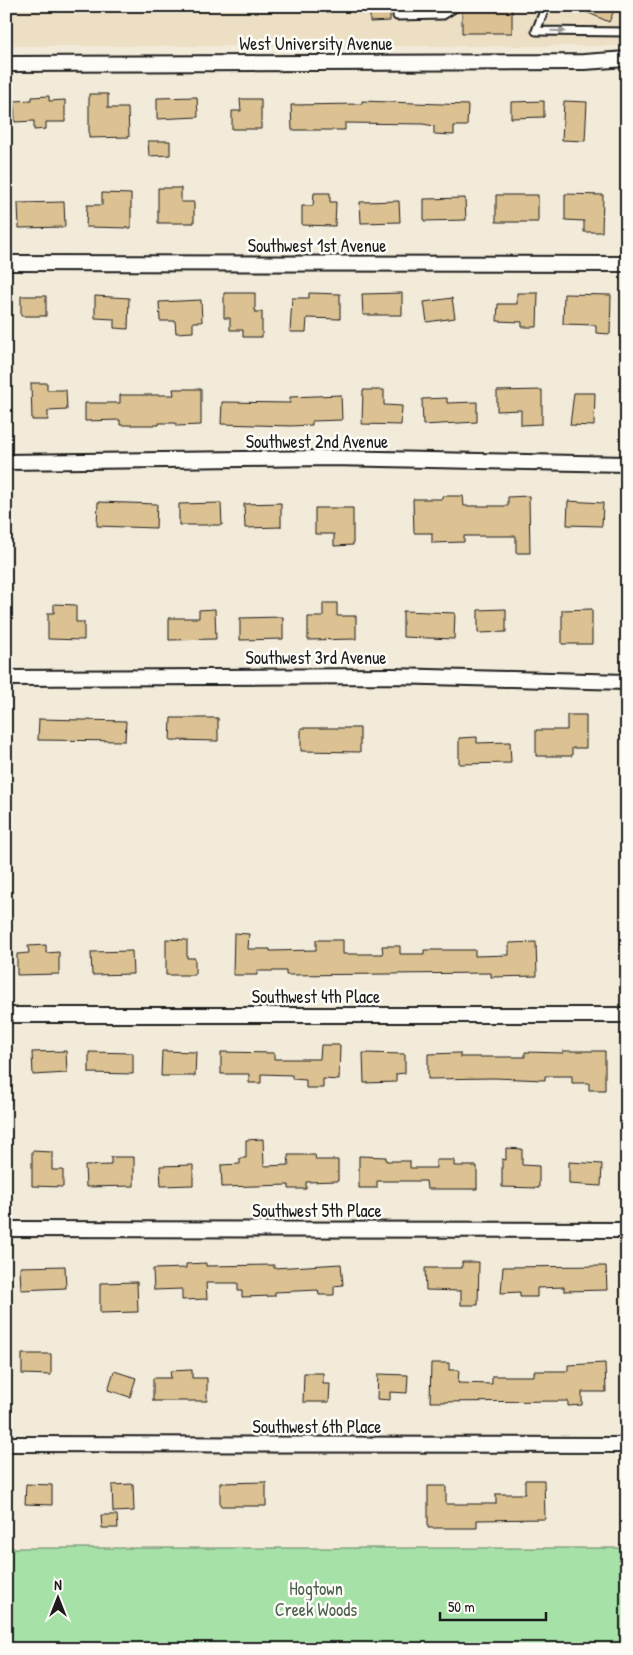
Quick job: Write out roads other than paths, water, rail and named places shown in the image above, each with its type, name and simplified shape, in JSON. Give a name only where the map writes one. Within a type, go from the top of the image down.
[{"type":"street","name":"West University Avenue","points":[[6,64],[584,62],[627,60]]},
{"type":"street","name":"Southwest 1st Avenue","points":[[6,263],[627,264]]},
{"type":"street","name":"Southwest 2nd Avenue","points":[[6,462],[332,458],[627,464]]},
{"type":"street","name":"Southwest 3rd Avenue","points":[[6,678],[391,676],[627,682]]},
{"type":"street","name":"Southwest 4th Place","points":[[6,1015],[627,1015]]},
{"type":"street","name":"Southwest 5th Place","points":[[6,1229],[627,1230]]},
{"type":"street","name":"Southwest 6th Place","points":[[6,1444],[627,1445]]},
{"type":"lane","points":[[68,6],[81,8],[90,6]]},
{"type":"lane","points":[[397,16],[443,15],[457,6]]},
{"type":"lane","points":[[546,6],[536,31],[627,32]]},
{"type":"park label","name":"Hogtown Creek Woods","points":[[316,1598]]}]
